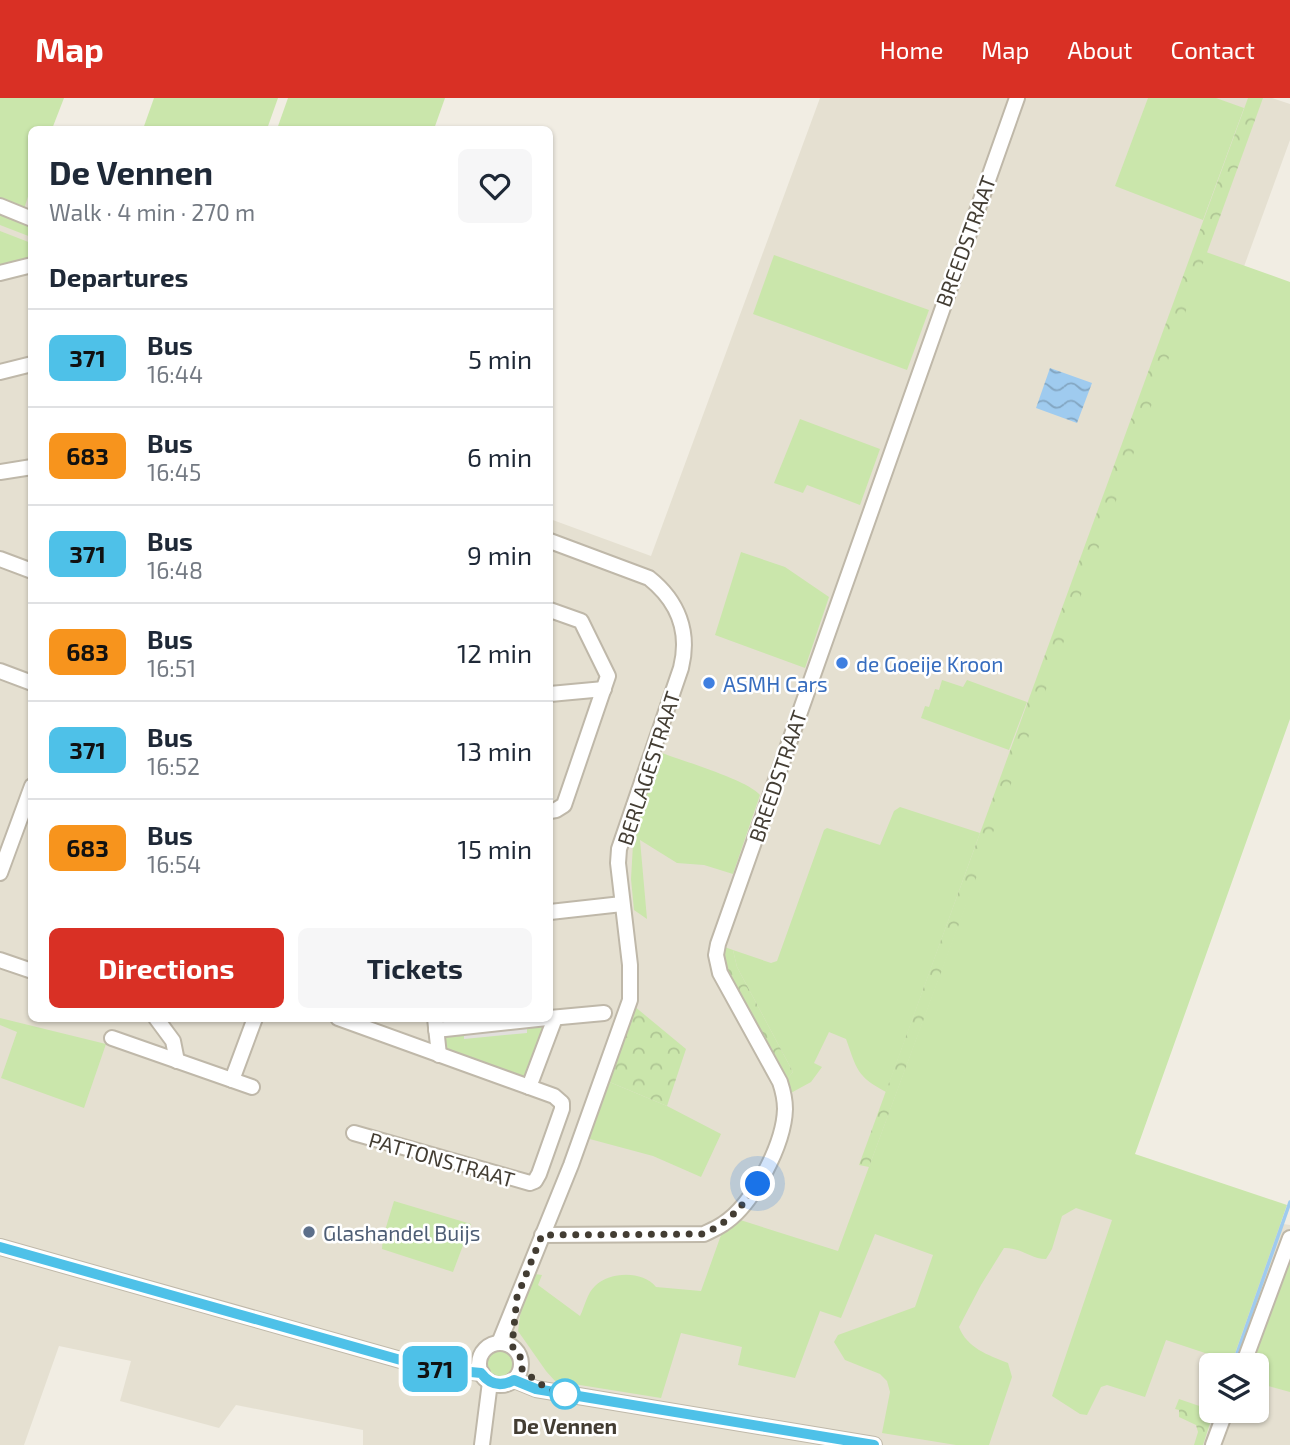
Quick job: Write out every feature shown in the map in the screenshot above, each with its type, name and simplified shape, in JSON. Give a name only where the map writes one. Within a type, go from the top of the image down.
[{"type":"street","name":"BREEDSTRAAT","points":[[542,1235],[704,1234],[724,1224],[737,1212],[767,1167],[780,1133],[785,1111],[784,1094],[720,973],[716,955],[718,944],[1017,98]]},
{"type":"street","points":[[0,206],[28,217]]},
{"type":"street","points":[[0,272],[28,266]]},
{"type":"street","points":[[0,372],[28,365]]},
{"type":"street","points":[[0,472],[28,468]]},
{"type":"street","name":"BERLAGESTRAAT","points":[[505,1345],[508,1317],[515,1307],[571,1165],[630,1000],[631,975],[618,863],[620,849],[681,668],[685,644],[680,619],[667,594],[649,578],[553,542]]},
{"type":"street","points":[[0,559],[28,570]]},
{"type":"street","points":[[553,611],[581,621],[608,676],[564,805],[553,810]]},
{"type":"street","points":[[0,671],[28,682]]},
{"type":"street","points":[[553,694],[604,689]]},
{"type":"street","points":[[0,873],[28,797]]},
{"type":"street","points":[[553,912],[622,904]]},
{"type":"street","points":[[0,960],[28,970]]},
{"type":"street","points":[[553,1018],[604,1013]]},
{"type":"street","points":[[159,1022],[173,1041],[177,1061]]},
{"type":"street","points":[[232,1080],[254,1022]]},
{"type":"street","points":[[349,1022],[529,1087],[550,1022]]},
{"type":"street","points":[[439,1055],[435,1024],[474,1022]]},
{"type":"street","points":[[112,1038],[252,1087]]},
{"type":"street","name":"PATTONSTRAAT","points":[[354,1133],[530,1183],[535,1181],[539,1174],[562,1109],[559,1098],[529,1087]]},
{"type":"street","points":[[1247,1353],[1290,1238]]},
{"type":"street","points":[[0,1247],[429,1368],[486,1378],[499,1385],[518,1374]]},
{"type":"street","points":[[448,1370],[481,1356],[488,1347],[505,1345],[520,1355],[518,1374]]},
{"type":"street","points":[[481,1356],[486,1378],[482,1445]]},
{"type":"street","points":[[518,1374],[536,1389],[874,1445]]},
{"type":"street","points":[[1213,1445],[1221,1423]]},
{"type":"shaded area","points":[[820,98],[1272,98],[1290,104],[1290,140],[915,1171],[1290,1225],[1290,1445],[363,1445],[363,1430],[236,1405],[219,1428],[120,1401],[131,1361],[59,1346],[24,1445],[0,1445],[0,180],[28,192],[28,1022],[553,1022],[553,520],[651,556]]},
{"type":"shaded area","points":[[527,1025],[527,1033],[464,1039],[464,1031]]},
{"type":"green space","points":[[0,98],[64,98],[53,126],[28,126],[28,196],[24,209],[0,199]]},
{"type":"green space","points":[[154,98],[278,98],[268,126],[144,126]]},
{"type":"green space","points":[[288,98],[445,98],[435,126],[278,126]]},
{"type":"green space","points":[[1148,98],[1216,98],[1244,108],[1203,220],[1115,186]]},
{"type":"green space","points":[[1248,98],[1263,98],[869,1167],[859,1165]]},
{"type":"green space","points":[[0,215],[28,226],[28,236],[0,225]]},
{"type":"green space","points":[[0,231],[28,242],[28,262],[0,268]]},
{"type":"green space","points":[[1206,252],[1290,282],[1290,719],[1135,1154],[1287,1205],[1235,1353],[1205,1353],[1166,1340],[1145,1397],[1107,1385],[1101,1387],[1087,1415],[1080,1414],[1052,1396],[1112,1220],[1076,1208],[1062,1216],[1052,1249],[1046,1259],[1004,1248],[959,1327],[973,1346],[1008,1363],[1012,1377],[989,1445],[956,1445],[882,1433],[890,1392],[887,1381],[880,1374],[845,1360],[834,1342],[838,1335],[915,1307],[933,1255],[875,1234],[841,1318],[820,1311],[795,1378],[738,1365],[742,1347],[681,1333],[661,1398],[555,1381],[518,1331],[523,1294],[529,1291],[535,1274],[542,1275],[538,1285],[580,1316],[592,1289],[602,1281],[618,1276],[643,1278],[656,1287],[701,1291],[725,1224],[734,1218],[838,1251]]},
{"type":"green space","points":[[774,255],[929,310],[907,370],[753,314]]},
{"type":"green space","points":[[800,419],[880,449],[860,505],[807,485],[803,493],[774,483]]},
{"type":"green space","points":[[741,552],[785,567],[829,597],[805,668],[715,635]]},
{"type":"green space","points":[[942,680],[963,687],[967,680],[1027,702],[1009,750],[921,718],[925,706],[929,707],[935,689],[939,690]]},
{"type":"green space","points":[[659,752],[728,777],[760,795],[733,874],[704,865],[677,863],[640,840],[647,919],[634,910],[631,879],[634,827]]},
{"type":"green space","points":[[900,807],[980,833],[886,1092],[859,1071],[846,1039],[829,1032],[814,1063],[822,1067],[811,1082],[789,1094],[786,1080],[793,1072],[737,967],[733,950],[771,963],[777,961],[824,830],[827,828],[880,845],[894,811]]},
{"type":"green space","points":[[722,946],[733,950],[737,967],[793,1072],[786,1080],[730,974],[723,958]]},
{"type":"green space","points":[[634,1006],[686,1049],[667,1106],[607,1081]]},
{"type":"green space","points":[[0,1018],[106,1044],[84,1108],[1,1078],[17,1032],[0,1025]]},
{"type":"green space","points":[[527,1025],[542,1025],[545,1029],[526,1079],[445,1051],[442,1039],[445,1035],[527,1032]]},
{"type":"green space","points":[[607,1081],[667,1106],[721,1134],[701,1177],[653,1156],[586,1138]]},
{"type":"green space","points":[[394,1201],[471,1224],[453,1272],[382,1249]]},
{"type":"green space","points":[[1290,1242],[1290,1392],[1269,1386],[1269,1353],[1251,1353]]},
{"type":"green space","points":[[501,1350],[511,1354],[515,1364],[511,1374],[501,1378],[491,1374],[487,1364],[491,1354]]},
{"type":"green space","points":[[1179,1399],[1199,1406],[1199,1423],[1210,1423],[1203,1445],[1194,1445],[1198,1432],[1196,1425],[1179,1417],[1179,1410],[1175,1409]]},
{"type":"water","points":[[1050,368],[1092,383],[1077,423],[1036,408]]},
{"type":"waterway","points":[[1237,1353],[1290,1202]]},
{"type":"waterway","points":[[1206,1445],[1214,1423]]},
{"type":"bus line","name":"371","points":[[0,1247],[429,1368],[481,1373],[486,1379],[499,1385],[514,1380],[536,1389],[874,1445]]},
{"type":"place","name":"de Goeije Kroon","points":[[842,663]]},
{"type":"place","name":"ASMH Cars","points":[[709,683]]},
{"type":"place","name":"Glashandel Buijs","points":[[309,1232]]},
{"type":"place","name":"De Vennen","points":[[565,1394]]},
{"type":"route","points":[[565,1394],[540,1384],[521,1368],[520,1355],[512,1346],[517,1297],[542,1235],[704,1234],[724,1224],[737,1212],[758,1184]]}]
